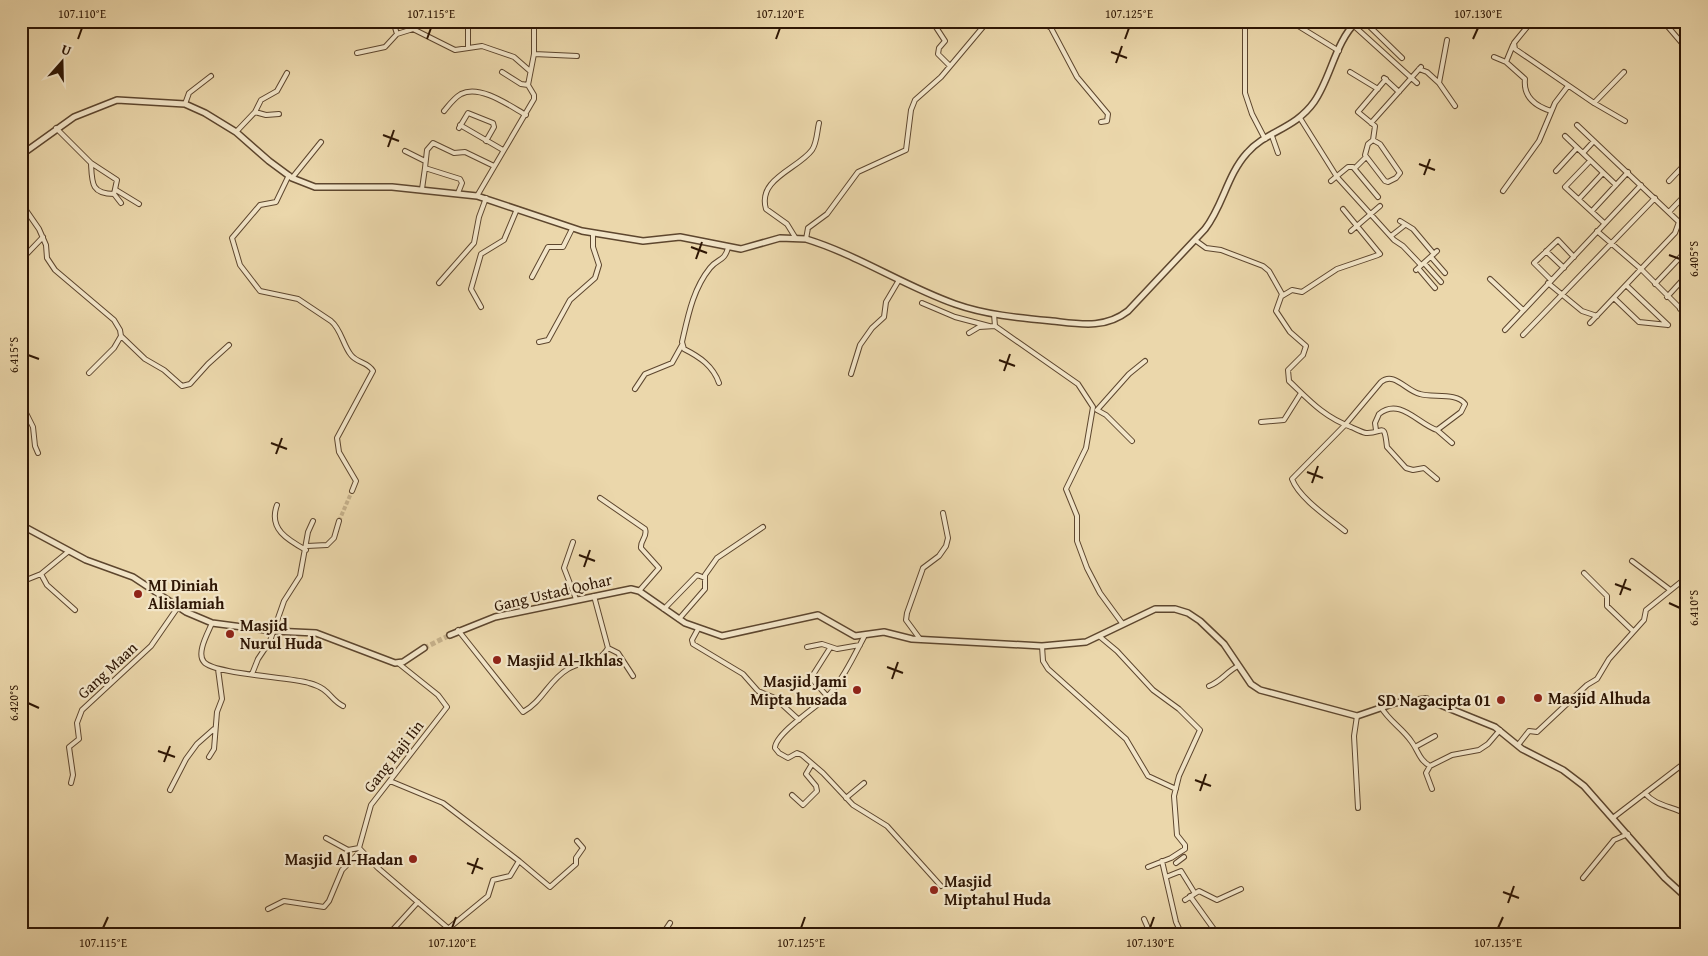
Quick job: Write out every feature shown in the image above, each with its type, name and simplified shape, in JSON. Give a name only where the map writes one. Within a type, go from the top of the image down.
[{"type":"street","points":[[393,21],[397,34]]},
{"type":"street","points":[[468,21],[468,48]]},
{"type":"street","points":[[478,196],[534,98],[528,84],[534,54],[534,21]]},
{"type":"street","points":[[932,21],[945,41],[939,48],[938,54],[950,66]]},
{"type":"street","points":[[806,239],[808,228],[827,214],[855,175],[906,150],[913,102],[950,66],[988,21]]},
{"type":"street","points":[[1041,21],[1051,28],[1077,77],[1108,114],[1107,121],[1101,122]]},
{"type":"street","points":[[1245,21],[1245,93],[1252,114],[1265,139]]},
{"type":"street","points":[[1364,21],[1404,57],[1397,64]]},
{"type":"street","points":[[1506,62],[1513,46],[1532,21]]},
{"type":"street","points":[[1663,21],[1687,49]]},
{"type":"street","points":[[21,146],[24,153],[56,128],[74,118],[117,100],[185,102],[237,130],[269,161],[290,176],[315,186],[422,189],[478,196],[485,201],[517,208],[572,229],[650,241],[680,237],[728,248],[744,249],[776,239],[795,237],[806,239],[958,306],[994,314],[1083,324],[1108,322],[1128,311],[1195,240],[1215,216],[1240,162],[1252,148],[1300,118],[1322,90],[1339,51],[1355,23],[1417,83]]},
{"type":"street","points":[[1295,24],[1339,51]]},
{"type":"street","points":[[357,53],[385,47],[397,34],[418,29],[428,38],[438,41],[451,49],[460,51],[482,46],[514,57],[530,71]]},
{"type":"street","points":[[1439,83],[1447,40]]},
{"type":"street","points":[[1513,46],[1568,86],[1625,121]]},
{"type":"street","points":[[534,54],[577,56]]},
{"type":"street","points":[[1494,57],[1506,62],[1525,79],[1524,90],[1529,98],[1540,107],[1551,111]]},
{"type":"street","points":[[1371,123],[1420,68],[1439,83],[1455,106]]},
{"type":"street","points":[[502,72],[520,83],[528,84]]},
{"type":"street","points":[[1350,72],[1378,88]]},
{"type":"street","points":[[1594,103],[1624,72]]},
{"type":"street","points":[[237,130],[254,112],[261,100],[277,92],[287,73]]},
{"type":"street","points":[[185,102],[186,95],[211,76]]},
{"type":"street","points":[[1373,140],[1380,144],[1400,173],[1388,182],[1385,181],[1366,157],[1366,149],[1373,140],[1375,128],[1358,112],[1385,79],[1399,92]]},
{"type":"street","points":[[1503,191],[1539,141],[1551,111],[1568,86]]},
{"type":"street","points":[[444,111],[459,95],[470,92],[487,94],[526,114]]},
{"type":"street","points":[[254,112],[266,115],[279,114]]},
{"type":"street","points":[[486,141],[494,127],[493,123],[470,112],[466,114],[460,127],[486,141],[504,150]]},
{"type":"street","points":[[1300,118],[1337,177],[1420,266],[1441,282]]},
{"type":"street","points":[[795,237],[787,224],[766,209],[767,196],[770,187],[781,174],[811,151],[819,123]]},
{"type":"street","points":[[1577,124],[1687,228]]},
{"type":"street","points":[[56,128],[91,163],[116,179],[115,192],[120,203]]},
{"type":"street","points":[[1272,136],[1278,153]]},
{"type":"street","points":[[1565,136],[1616,185]]},
{"type":"street","points":[[1583,153],[1594,141]]},
{"type":"street","points":[[321,142],[290,176],[276,202],[260,205],[232,238],[240,265],[260,290],[298,299],[331,320],[336,325],[350,354],[370,365],[373,371],[337,438],[339,452],[356,481],[352,491]]},
{"type":"street","points":[[422,189],[425,161],[429,146],[433,144],[454,153],[465,152],[494,166]]},
{"type":"street","points":[[1556,171],[1577,148]]},
{"type":"street","points":[[405,151],[425,161]]},
{"type":"street","points":[[1355,168],[1366,157]]},
{"type":"street","points":[[1590,161],[1565,187],[1604,223]]},
{"type":"street","points":[[1670,181],[1687,162]]},
{"type":"street","points":[[91,163],[92,180],[96,190],[103,193],[115,192],[139,204]]},
{"type":"street","points":[[1331,181],[1348,167],[1355,168],[1378,196]]},
{"type":"street","points":[[425,168],[460,179],[462,183],[458,193]]},
{"type":"street","points":[[1592,211],[1628,172]]},
{"type":"street","points":[[1579,199],[1603,173]]},
{"type":"street","points":[[1504,330],[1641,185]]},
{"type":"street","points":[[1669,212],[1687,193]]},
{"type":"street","points":[[1523,335],[1655,198]]},
{"type":"street","points":[[439,282],[474,243],[485,201]]},
{"type":"street","points":[[21,203],[43,237],[47,258],[56,270],[114,320],[121,336],[144,359],[164,370],[182,386],[190,384],[229,345]]},
{"type":"street","points":[[1352,231],[1380,206]]},
{"type":"street","points":[[481,307],[471,289],[481,254],[504,240],[517,208]]},
{"type":"street","points":[[1343,208],[1379,254],[1337,269],[1302,292],[1292,290],[1282,296],[1276,311],[1290,332],[1306,346],[1303,356],[1291,365],[1287,373],[1289,382],[1329,418],[1365,433],[1376,430],[1386,433],[1387,447],[1406,468],[1413,470],[1424,468],[1436,479]]},
{"type":"street","points":[[1400,221],[1413,229],[1434,254],[1446,273]]},
{"type":"street","points":[[1590,324],[1675,233],[1679,222]]},
{"type":"street","points":[[1391,236],[1405,225]]},
{"type":"street","points":[[532,276],[548,247],[563,247],[572,229]]},
{"type":"street","points":[[1597,231],[1641,269],[1687,315]]},
{"type":"street","points":[[539,342],[548,340],[570,300],[595,278],[599,265],[593,247],[593,233]]},
{"type":"street","points":[[21,260],[43,237]]},
{"type":"street","points":[[1195,240],[1206,248],[1221,250],[1263,266],[1269,270],[1282,296]]},
{"type":"street","points":[[1574,257],[1558,240],[1534,263],[1562,296],[1582,311],[1597,316]]},
{"type":"street","points":[[635,389],[645,374],[672,363],[682,345],[697,289],[712,266],[725,258],[728,248]]},
{"type":"street","points":[[1655,284],[1687,250]]},
{"type":"street","points":[[1546,251],[1564,268]]},
{"type":"street","points":[[1420,266],[1434,254]]},
{"type":"street","points":[[1420,266],[1435,288]]},
{"type":"street","points":[[1667,297],[1687,275]]},
{"type":"street","points":[[1490,279],[1523,310]]},
{"type":"street","points":[[851,374],[860,345],[872,328],[884,317],[886,302],[899,280]]},
{"type":"street","points":[[1614,298],[1639,322],[1668,325],[1626,285]]},
{"type":"street","points":[[1680,309],[1687,301]]},
{"type":"street","points":[[922,303],[955,317],[988,326]]},
{"type":"street","points":[[994,314],[995,326]]},
{"type":"street","points":[[969,333],[975,329],[995,326],[1078,384],[1096,410],[1106,415],[1132,442]]},
{"type":"street","points":[[89,373],[114,348],[121,336]]},
{"type":"street","points":[[682,345],[712,368],[719,383]]},
{"type":"street","points":[[1122,623],[1100,593],[1087,568],[1077,541],[1077,516],[1066,490],[1066,484],[1086,448],[1096,410],[1125,378],[1145,361]]},
{"type":"street","points":[[1345,531],[1319,511],[1292,479],[1345,425],[1381,382],[1388,378],[1416,393],[1446,396],[1464,402],[1463,410],[1437,430]]},
{"type":"street","points":[[1261,422],[1284,420],[1301,393]]},
{"type":"street","points":[[21,403],[33,426],[35,446],[38,453]]},
{"type":"street","points":[[1376,430],[1376,420],[1379,414],[1394,408],[1404,411],[1437,430],[1452,443]]},
{"type":"street","points":[[600,498],[645,529],[646,535],[641,542],[641,548],[659,568],[639,591],[679,619],[716,636],[731,635],[818,615],[850,635],[864,637],[884,632],[912,639],[1042,646],[1086,642],[1122,623],[1159,608],[1188,613],[1200,621],[1224,644],[1250,684],[1260,690],[1356,716],[1381,707],[1410,700],[1426,699],[1500,730],[1518,745],[1577,779],[1614,818],[1665,878],[1687,898]]},
{"type":"street","points":[[277,505],[274,515],[278,529],[306,548],[327,546],[334,538],[339,521]]},
{"type":"street","points":[[920,639],[906,620],[907,612],[923,568],[939,556],[946,546],[948,538],[943,514]]},
{"type":"street","points":[[252,674],[260,654],[270,641],[284,601],[300,576],[308,532],[313,521]]},
{"type":"street","points":[[21,525],[54,540],[68,551],[93,563],[133,577],[178,607],[212,623],[273,631],[316,634],[382,660],[398,663],[424,648]]},
{"type":"street","points":[[679,619],[705,589],[705,578],[713,563],[721,554],[763,527]]},
{"type":"street","points":[[572,542],[564,568],[576,599]]},
{"type":"street","points":[[21,582],[41,574],[68,551]]},
{"type":"street","points":[[1632,561],[1669,589]]},
{"type":"street","points":[[1584,573],[1607,596],[1607,606],[1633,631]]},
{"type":"street","points":[[41,574],[47,585],[75,610]]},
{"type":"street","points":[[664,609],[697,576],[705,578]]},
{"type":"street","points":[[1518,745],[1529,731],[1537,732],[1587,685],[1597,679],[1609,658],[1645,619],[1646,610],[1669,589],[1687,577]]},
{"type":"street","name":"Gang Ustad Qohar","points":[[450,635],[458,630],[495,617],[623,589],[639,591]]},
{"type":"street","points":[[594,595],[608,648],[618,653],[633,676]]},
{"type":"street","name":"Gang Maan","points":[[71,783],[73,775],[69,749],[79,739],[77,723],[82,710],[155,642],[178,607]]},
{"type":"street","points":[[212,623],[201,654],[205,664],[218,669],[286,678],[316,685],[328,691],[343,706]]},
{"type":"street","points":[[698,629],[692,640],[693,644],[743,674],[758,691],[775,698],[799,720]]},
{"type":"street","points":[[458,630],[523,712],[538,702],[554,681],[567,670],[595,661],[608,648]]},
{"type":"street","points":[[1099,636],[1117,651],[1153,690],[1199,728],[1200,733],[1185,761],[1176,789],[1174,806],[1177,835],[1186,847],[1181,852],[1162,862],[1148,866]]},
{"type":"street","points":[[864,637],[827,696],[777,739],[775,748],[779,753],[788,758],[800,754],[858,808],[877,818],[887,826],[941,886]]},
{"type":"street","points":[[807,647],[822,644],[830,648],[843,649],[860,645]]},
{"type":"street","points":[[1042,646],[1043,661],[1048,669],[1126,739],[1148,776],[1176,789]]},
{"type":"street","points":[[827,696],[811,678],[830,648]]},
{"type":"street","name":"Gang Haji Iin","points":[[360,849],[371,804],[447,707],[438,695],[398,663]]},
{"type":"street","points":[[1209,686],[1221,681],[1228,671],[1238,666]]},
{"type":"street","points":[[208,757],[214,749],[214,729],[222,699],[218,669]]},
{"type":"street","points":[[1381,707],[1388,718],[1402,730],[1415,747],[1421,760],[1430,766]]},
{"type":"street","points":[[1356,716],[1354,736],[1358,808]]},
{"type":"street","points":[[170,790],[189,754],[214,729]]},
{"type":"street","points":[[1432,789],[1426,773],[1430,766],[1452,755],[1479,750],[1488,744],[1500,730]]},
{"type":"street","points":[[1415,747],[1435,736]]},
{"type":"street","points":[[1614,818],[1687,761]]},
{"type":"street","points":[[792,795],[803,805],[817,791],[816,786],[806,774],[812,764]]},
{"type":"street","points":[[1682,765],[1687,769]]},
{"type":"street","points":[[390,781],[443,802],[550,887],[575,865],[576,858],[583,848],[577,840]]},
{"type":"street","points":[[846,798],[864,783]]},
{"type":"street","points":[[1645,793],[1653,802],[1670,806],[1686,814]]},
{"type":"street","points":[[1583,878],[1614,840],[1628,834]]},
{"type":"street","points":[[326,838],[348,850],[360,849]]},
{"type":"street","points":[[360,849],[378,868],[456,935]]},
{"type":"street","points":[[268,908],[284,901],[324,907],[329,901],[342,870],[360,849]]},
{"type":"street","points":[[1176,863],[1185,858],[1181,852]]},
{"type":"street","points":[[449,928],[488,896],[493,880],[510,876],[519,862]]},
{"type":"street","points":[[1162,862],[1176,922],[1182,935]]},
{"type":"street","points":[[1166,877],[1180,871],[1194,892],[1207,894],[1217,900],[1241,889]]},
{"type":"street","points":[[1185,900],[1194,892]]},
{"type":"street","points":[[1190,896],[1218,935]]},
{"type":"street","points":[[388,935],[418,902]]},
{"type":"street","points":[[1144,919],[1151,935]]},
{"type":"street","points":[[662,935],[670,924]]},
{"type":"tunnel","points":[[339,521],[352,491]]},
{"type":"tunnel","points":[[424,648],[450,635]]},
{"type":"place","name":"MI Diniah Alislamiah","points":[[138,594]]},
{"type":"place","name":"Masjid Nurul Huda","points":[[230,634]]},
{"type":"place","name":"Masjid Al-Ikhlas","points":[[497,660]]},
{"type":"place","name":"Masjid Jami Mipta husada","points":[[857,690]]},
{"type":"place","name":"Masjid Alhuda","points":[[1538,698]]},
{"type":"place","name":"SD Nagacipta 01","points":[[1501,700]]},
{"type":"place","name":"Masjid Al-Hadan","points":[[413,859]]},
{"type":"place","name":"Masjid Miptahul Huda","points":[[934,890]]}]
